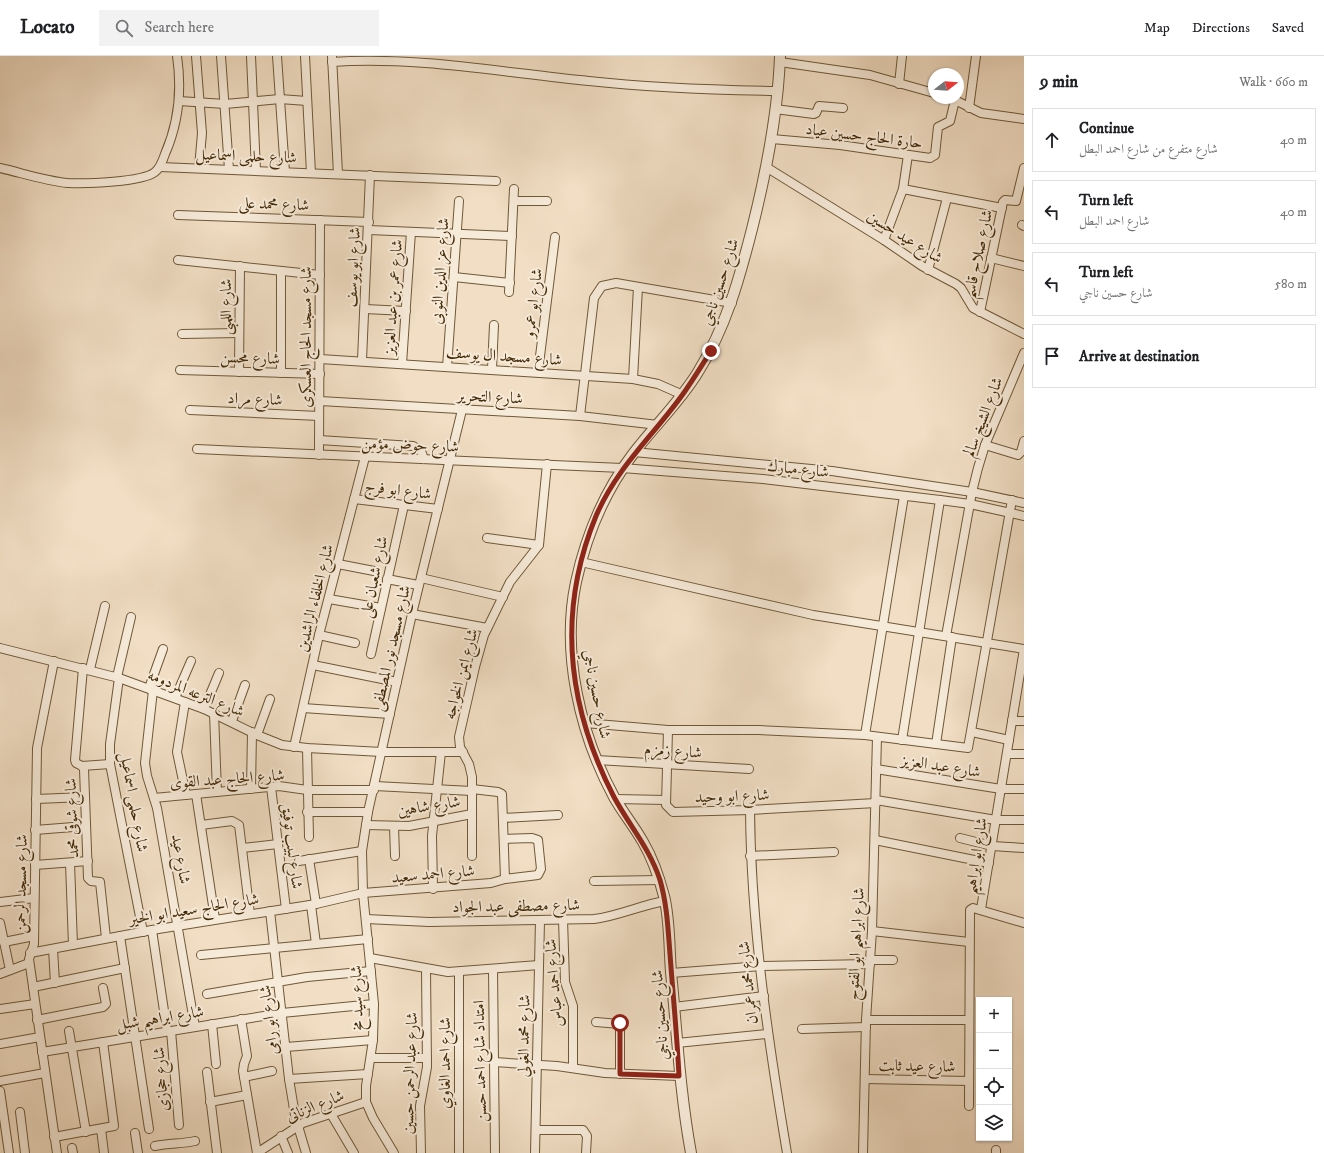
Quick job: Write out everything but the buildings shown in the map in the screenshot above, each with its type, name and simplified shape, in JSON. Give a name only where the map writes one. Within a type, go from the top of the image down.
[{"type":"street","points":[[0,168],[68,183],[115,182],[141,178],[156,172],[160,167],[175,129],[179,101],[177,56]]},
{"type":"street","points":[[196,56],[202,134],[199,168]]},
{"type":"street","points":[[221,56],[229,170]]},
{"type":"street","points":[[250,56],[256,171]]},
{"type":"street","points":[[278,56],[285,172]]},
{"type":"street","points":[[305,56],[311,173]]},
{"type":"street","points":[[899,84],[902,56]]},
{"type":"street","points":[[969,108],[976,56]]},
{"type":"street","points":[[338,174],[332,59],[410,61],[602,83],[699,90],[777,91]]},
{"type":"street","points":[[786,59],[870,75],[928,91]]},
{"type":"street","name":"شارع حسين ناجي","points":[[691,1153],[679,1076],[665,901],[660,880],[643,841],[615,798],[596,760],[578,694],[571,650],[572,606],[580,562],[597,514],[622,468],[683,395],[711,351],[732,303],[766,167],[772,139],[777,91],[786,59]]},
{"type":"street","points":[[179,101],[225,104],[253,100],[280,99],[307,101]]},
{"type":"street","name":"حارة الحاج حسين عياد","points":[[772,139],[840,145],[930,158],[934,157],[938,127],[950,121],[952,104]]},
{"type":"street","points":[[962,104],[993,116],[1024,119]]},
{"type":"street","points":[[775,109],[814,114],[819,106],[843,108]]},
{"type":"street","points":[[884,240],[903,189],[908,155]]},
{"type":"street","name":"شارع حلمى اسماعيل","points":[[160,167],[496,181]]},
{"type":"street","name":"شارع عيد حسين","points":[[766,167],[884,240],[928,270],[956,284],[961,288],[973,308],[1024,334]]},
{"type":"street","name":"شارع صلاح قاسم","points":[[980,312],[1002,208],[1005,200],[1016,201],[1024,168]]},
{"type":"street","name":"شارع ابو يوسف","points":[[362,360],[369,226],[370,175]]},
{"type":"street","points":[[509,292],[514,189]]},
{"type":"street","points":[[903,189],[1002,208]]},
{"type":"street","points":[[928,270],[947,198]]},
{"type":"street","name":"شارع عز الدين النوبى","points":[[447,367],[459,201]]},
{"type":"street","points":[[514,201],[547,201]]},
{"type":"street","name":"شارع محمد على","points":[[178,215],[320,220],[411,232],[512,236]]},
{"type":"street","name":"شارع مسجد الحاج العسكرى","points":[[319,454],[320,220]]},
{"type":"street","name":"شارع عمر بن عبد العزيز","points":[[402,364],[411,232]]},
{"type":"street","name":"شارع ابو عمرو","points":[[538,372],[555,237]]},
{"type":"street","points":[[991,258],[1024,266]]},
{"type":"street","points":[[178,260],[320,274]]},
{"type":"street","name":"شارع اللمبى","points":[[239,372],[240,266]]},
{"type":"street","points":[[281,271],[281,373]]},
{"type":"street","points":[[454,277],[510,282]]},
{"type":"street","points":[[580,416],[594,298],[597,291],[608,283],[732,303]]},
{"type":"street","points":[[633,379],[638,287]]},
{"type":"street","points":[[365,309],[406,311]]},
{"type":"street","points":[[492,369],[494,325]]},
{"type":"street","points":[[182,334],[239,333]]},
{"type":"street","name":"شارع الشيخ سالم","points":[[936,744],[949,637],[972,492],[985,445],[1020,370],[1024,353]]},
{"type":"street","name":"شارع مسجد ال يوسف","points":[[320,359],[362,360],[633,379],[658,384],[683,395]]},
{"type":"street","name":"شارع محسن","points":[[180,370],[320,374]]},
{"type":"street","name":"شارع التحرير","points":[[320,401],[580,416],[658,425]]},
{"type":"street","name":"شارع مراد","points":[[190,410],[319,416]]},
{"type":"street","name":"شارع مسجد نور المصطفى","points":[[363,893],[362,851],[368,812],[412,614],[462,410]]},
{"type":"street","points":[[319,440],[413,446],[421,451],[424,459]]},
{"type":"street","points":[[985,445],[1018,455],[1024,441]]},
{"type":"street","name":"شارع حوض مؤمن","points":[[197,449],[622,468]]},
{"type":"street","name":"شارع مبارك","points":[[634,452],[802,468],[972,492],[1024,503]]},
{"type":"street","name":"شارع الخلفاء الراشدين","points":[[294,747],[319,635],[365,457]]},
{"type":"street","points":[[487,538],[539,545],[547,464]]},
{"type":"street","name":"شارع مبارك","points":[[622,468],[800,483],[970,504],[1024,516]]},
{"type":"street","points":[[800,483],[802,468]]},
{"type":"street","points":[[865,735],[881,625],[904,496]]},
{"type":"street","name":"شارع ابو فرج","points":[[354,499],[438,509]]},
{"type":"street","points":[[902,740],[918,631],[940,500]]},
{"type":"street","points":[[585,723],[668,730],[759,730],[865,735],[963,749],[970,747],[1012,500]]},
{"type":"street","name":"شارع شعبان على","points":[[372,654],[404,505]]},
{"type":"street","name":"شارع ايمن الخواجه","points":[[472,856],[471,770],[460,747],[459,737],[474,667],[487,628],[514,576],[539,545]]},
{"type":"street","points":[[580,562],[813,615],[1024,649]]},
{"type":"street","points":[[338,564],[374,571]]},
{"type":"street","points":[[387,579],[420,582],[503,597]]},
{"type":"street","points":[[329,599],[381,608]]},
{"type":"street","points":[[87,669],[105,606]]},
{"type":"street","points":[[412,614],[487,628]]},
{"type":"street","name":"شارع حلمى اسماعيل","points":[[131,617],[118,677],[110,744],[110,764],[143,932]]},
{"type":"street","points":[[319,635],[355,643]]},
{"type":"street","name":"شارع الترعه المردومه","points":[[0,648],[118,677],[204,708],[255,734],[282,745],[307,748],[382,752],[463,752]]},
{"type":"street","name":"شارع عيد","points":[[164,649],[151,689],[145,763],[147,776],[154,798],[178,925],[195,1027]]},
{"type":"street","name":"شارع ابو ابراهيم","points":[[969,1106],[970,910],[973,908],[981,909],[1012,721],[1021,683],[1024,649]]},
{"type":"street","name":"شارع مسجد الرحمن","points":[[54,661],[37,744],[34,936],[33,948],[30,953],[29,963],[57,1153]]},
{"type":"street","points":[[175,698],[191,661]]},
{"type":"street","points":[[313,664],[397,682]]},
{"type":"street","name":"شارع شوقى محمد","points":[[87,669],[75,760],[76,763],[82,766],[89,880],[100,882],[106,938]]},
{"type":"street","points":[[204,708],[219,673]]},
{"type":"street","points":[[232,721],[245,685]]},
{"type":"street","points":[[252,789],[255,734],[270,699]]},
{"type":"street","points":[[185,702],[177,752],[186,795]]},
{"type":"street","points":[[303,708],[390,714]]},
{"type":"street","points":[[214,713],[217,792]]},
{"type":"street","points":[[1012,721],[1024,721]]},
{"type":"street","points":[[615,798],[666,800],[668,730]]},
{"type":"street","points":[[972,732],[1009,740]]},
{"type":"street","name":"شارع ابراهيم ابو الفتوح","points":[[863,1153],[866,1023],[872,931],[877,737]]},
{"type":"street","points":[[307,748],[309,838]]},
{"type":"street","points":[[433,889],[433,822],[441,752]]},
{"type":"street","points":[[1007,754],[1024,754]]},
{"type":"street","name":"شارع زمزم","points":[[596,760],[749,769]]},
{"type":"street","points":[[82,766],[110,764]]},
{"type":"street","name":"شارع عبد العزيز","points":[[876,769],[1001,789],[1024,789]]},
{"type":"street","name":"شارع الحاج عبد القوى","points":[[154,798],[271,787],[307,790],[374,788],[472,790],[500,793],[502,797],[503,818]]},
{"type":"street","name":"شارع لبيب توفيق","points":[[271,787],[286,909]]},
{"type":"street","points":[[196,794],[216,920]]},
{"type":"street","points":[[36,799],[85,797]]},
{"type":"street","name":"شارع ابو وحيد","points":[[666,800],[668,809],[673,812],[750,810],[876,802],[996,820],[1024,820]]},
{"type":"street","name":"شارع محمد عمران","points":[[750,810],[750,856],[767,1034],[787,1153]]},
{"type":"street","points":[[308,812],[368,812]]},
{"type":"street","name":"شارع شاهين","points":[[366,825],[409,826],[472,814]]},
{"type":"street","points":[[505,879],[503,818],[558,815]]},
{"type":"street","points":[[201,825],[236,822],[239,825],[250,914]]},
{"type":"street","points":[[35,830],[86,826]]},
{"type":"street","points":[[394,826],[395,856]]},
{"type":"street","name":"شارع احمد سعيد","points":[[363,893],[433,889],[491,883],[505,879],[535,876],[541,869],[538,840],[532,838],[504,839]]},
{"type":"street","points":[[960,838],[992,846],[1024,848]]},
{"type":"street","points":[[875,840],[989,863]]},
{"type":"street","points":[[242,848],[278,844]]},
{"type":"street","points":[[299,861],[362,851]]},
{"type":"street","points":[[750,856],[834,852]]},
{"type":"street","points":[[309,859],[316,944]]},
{"type":"street","points":[[35,865],[88,862]]},
{"type":"street","points":[[70,863],[73,945]]},
{"type":"street","points":[[594,881],[660,880]]},
{"type":"street","name":"شارع الحاج سعيد ابو الخير","points":[[30,953],[178,925],[286,909],[363,893]]},
{"type":"street","name":"شارع سيد مخ","points":[[363,893],[374,1004],[373,1040],[366,1102]]},
{"type":"street","points":[[0,902],[34,898]]},
{"type":"street","name":"شارع مصطفى عبد الجواد","points":[[366,919],[429,922],[604,918],[642,906],[665,901]]},
{"type":"street","points":[[981,909],[1024,923]]},
{"type":"street","name":"شارع ابو رامى","points":[[270,911],[289,1079],[297,1126],[306,1153]]},
{"type":"street","name":"شارع احمد عباس","points":[[563,919],[565,982],[573,1006],[573,1068]]},
{"type":"street","name":"شارع محمد الغولي","points":[[535,1153],[540,920]]},
{"type":"street","points":[[0,923],[10,970]]},
{"type":"street","name":"شارع حجازى","points":[[152,930],[169,1031],[179,1125]]},
{"type":"street","points":[[872,931],[969,942]]},
{"type":"street","points":[[4,942],[34,936]]},
{"type":"street","points":[[120,936],[149,1129]]},
{"type":"street","points":[[201,955],[368,939]]},
{"type":"street","points":[[53,949],[55,983]]},
{"type":"street","points":[[370,958],[426,969],[459,972],[539,965]]},
{"type":"street","points":[[671,973],[761,966],[893,960]]},
{"type":"street","points":[[0,974],[29,963]]},
{"type":"street","points":[[33,987],[125,968]]},
{"type":"street","name":"شارع عبد الرحمن حسين","points":[[421,1153],[420,1106],[427,1075],[426,969]]},
{"type":"street","name":"امتداد شارع احمد حسن","points":[[493,969],[495,1153]]},
{"type":"street","points":[[207,994],[307,977],[371,971]]},
{"type":"street","name":"شارع احمد الغاوي","points":[[459,972],[459,1153]]},
{"type":"street","points":[[38,1020],[103,1007],[106,1004],[103,988]]},
{"type":"street","points":[[674,1007],[764,996]]},
{"type":"street","points":[[0,1009],[35,1004]]},
{"type":"street","name":"شارع ابراهيم شبل","points":[[42,1052],[282,1013],[374,1004]]},
{"type":"street","points":[[241,1020],[247,1056],[243,1067],[244,1077],[261,1152]]},
{"type":"street","points":[[802,1029],[866,1023],[969,1020]]},
{"type":"street","points":[[596,1022],[620,1024],[620,1074]]},
{"type":"street","points":[[212,1024],[216,1064]]},
{"type":"street","points":[[69,1031],[86,1132]]},
{"type":"street","points":[[677,1043],[767,1034]]},
{"type":"street","points":[[0,1044],[40,1038]]},
{"type":"street","points":[[286,1047],[373,1040]]},
{"type":"street","points":[[54,1137],[86,1132],[115,1125],[103,1042]]},
{"type":"street","points":[[371,1058],[427,1058]]},
{"type":"street","points":[[494,1062],[537,1064],[620,1074],[679,1076]]},
{"type":"street","points":[[244,1077],[272,1071]]},
{"type":"street","points":[[206,1072],[217,1153]]},
{"type":"street","points":[[0,1081],[45,1073]]},
{"type":"street","points":[[289,1079],[368,1074]]},
{"type":"street","name":"شارع عيد ثابت","points":[[865,1079],[969,1080]]},
{"type":"street","points":[[0,1091],[9,1153]]},
{"type":"street","points":[[210,1102],[247,1095]]},
{"type":"street","points":[[366,1102],[372,1118],[394,1153]]},
{"type":"street","name":"شارع الزناتى","points":[[261,1152],[281,1136],[297,1126],[366,1102]]},
{"type":"street","points":[[20,1112],[25,1153]]},
{"type":"street","points":[[330,1114],[354,1153]]},
{"type":"street","points":[[101,1129],[104,1153]]},
{"type":"street","points":[[536,1130],[582,1130],[587,1136],[586,1153]]},
{"type":"street","points":[[135,1133],[138,1153]]},
{"type":"street","points":[[281,1136],[288,1153]]},
{"type":"street","points":[[156,1146],[174,1142],[195,1141]]},
{"type":"street","points":[[178,1143],[180,1153]]},
{"type":"route","points":[[620,1023],[620,1074],[679,1076],[665,901],[660,880],[643,841],[615,798],[596,760],[585,723],[574,672],[571,650],[572,606],[580,562],[597,514],[608,491],[634,452],[683,395],[711,351]]}]
